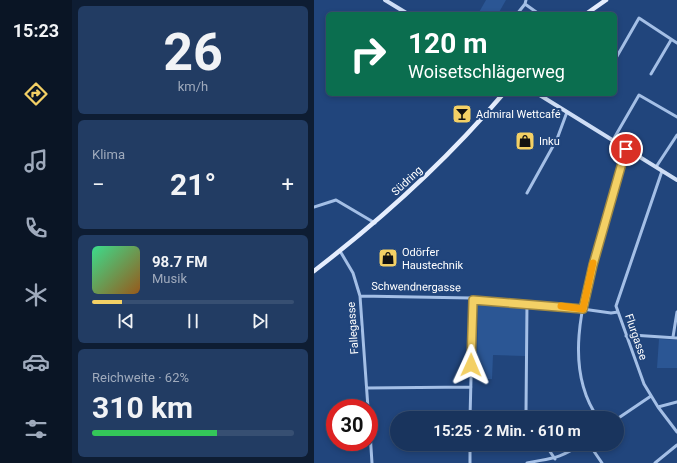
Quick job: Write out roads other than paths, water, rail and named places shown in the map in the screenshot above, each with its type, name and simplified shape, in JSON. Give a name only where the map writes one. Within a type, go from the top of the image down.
[{"type":"main road","points":[[385,0],[405,12]]},
{"type":"main road","points":[[589,12],[606,0]]},
{"type":"main road","name":"Südring","points":[[314,270],[375,223],[446,156],[501,96]]},
{"type":"main road","points":[[541,96],[677,180]]},
{"type":"street","points":[[518,12],[526,2],[537,12]]},
{"type":"street","points":[[617,56],[639,18],[657,28],[677,43]]},
{"type":"street","points":[[651,74],[671,40]]},
{"type":"street","points":[[613,140],[639,95],[677,117]]},
{"type":"street","points":[[527,193],[557,139],[567,112]]},
{"type":"street","points":[[656,167],[677,135]]},
{"type":"street","points":[[594,411],[586,394],[580,370],[579,344],[583,309],[593,265],[626,149]]},
{"type":"street","name":"Flurgasse","points":[[662,171],[616,306],[637,369],[651,396],[677,432]]},
{"type":"street","points":[[314,207],[336,200],[375,223]]},
{"type":"street","name":"Fallegasse","points":[[340,251],[353,273],[360,296],[368,399]]},
{"type":"street","name":"Schwendnergasse","points":[[360,296],[469,297],[473,300],[470,411]]},
{"type":"street","points":[[473,300],[527,303],[611,313],[618,312]]},
{"type":"street","points":[[526,411],[527,303]]},
{"type":"street","points":[[626,336],[675,337],[677,312]]},
{"type":"street","points":[[367,388],[471,387]]},
{"type":"street","points":[[624,414],[651,396]]},
{"type":"street","points":[[658,407],[677,402]]},
{"type":"street","points":[[655,463],[677,445]]},
{"type":"street","points":[[371,451],[372,463]]},
{"type":"street","points":[[470,451],[470,463]]},
{"type":"street","points":[[550,451],[555,459]]},
{"type":"street","points":[[527,463],[555,459],[569,451]]},
{"type":"street","points":[[594,451],[602,463]]},
{"type":"place","name":"Admiral Wettcafé","points":[[462,114]]},
{"type":"place","name":"Inku","points":[[525,141]]},
{"type":"place","name":"Odörfer Haustechnik","points":[[388,258]]}]
